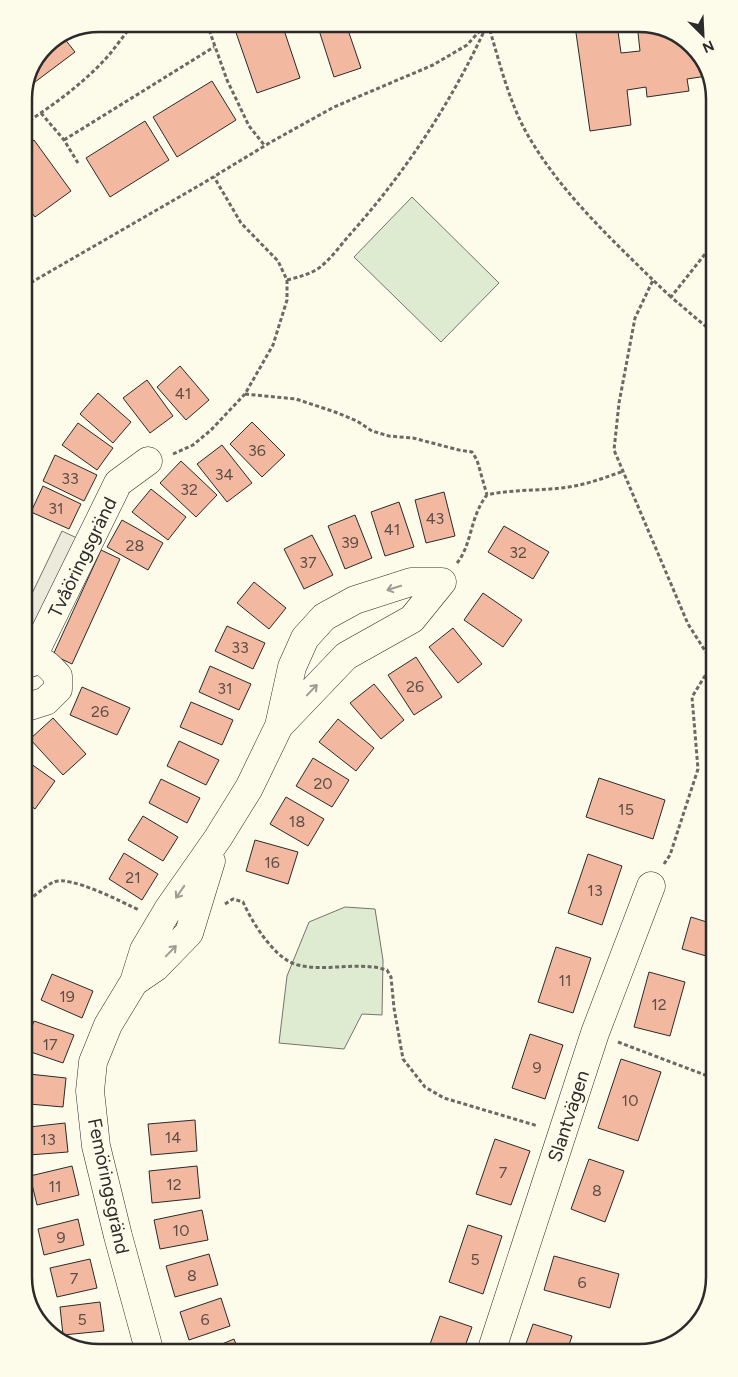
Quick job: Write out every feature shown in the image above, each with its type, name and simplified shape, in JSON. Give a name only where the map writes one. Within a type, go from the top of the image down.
[{"type":"street","name":"Tvåöringsgränd","points":[[33,655],[118,484],[148,461]]},
{"type":"street","name":"Femöringsgränd","points":[[145,1344],[96,1146],[90,1091],[93,1062],[105,1032],[134,982],[144,950],[249,788],[279,726],[292,667],[305,638],[324,617],[355,600],[411,582],[442,582]]},
{"type":"street","name":"Femöringsgränd","points":[[279,726],[346,656],[412,619],[442,582]]},
{"type":"street","points":[[316,627],[339,640],[346,656]]},
{"type":"street","name":"Tvåöringsgränd","points":[[32,705],[46,701],[58,689],[58,676],[46,664],[35,660],[33,661]]},
{"type":"street","name":"Femöringsgränd","points":[[134,982],[156,967],[189,933],[218,838]]},
{"type":"street","name":"Slantvägen","points":[[494,1344],[595,1033],[651,886]]},
{"type":"path","points":[[33,118],[85,78],[108,56],[127,32]]},
{"type":"path","points":[[209,32],[227,80],[249,126],[265,146]]},
{"type":"path","points":[[33,281],[334,107],[433,65],[467,45],[479,33]]},
{"type":"path","points":[[287,280],[302,277],[324,263],[364,218],[424,141],[474,54],[483,33]]},
{"type":"path","points":[[490,33],[516,108],[526,131],[540,155],[578,204],[653,280],[706,327]]},
{"type":"path","points":[[64,140],[214,47]]},
{"type":"path","points":[[41,113],[64,140],[78,163]]},
{"type":"path","points":[[148,461],[177,453],[193,445],[211,430],[245,394],[273,345],[287,300],[287,280],[278,261],[241,223],[214,177]]},
{"type":"path","points":[[671,297],[706,253]]},
{"type":"path","points":[[653,280],[635,318],[619,403],[614,450],[688,624],[706,652]]},
{"type":"path","points":[[245,394],[296,399],[357,421],[372,431],[389,436],[413,438],[472,452],[477,460],[487,495]]},
{"type":"path","points":[[442,582],[460,559],[479,505],[487,495],[519,490],[579,486],[624,472]]},
{"type":"path","points":[[651,886],[670,855],[698,769],[692,697],[706,674]]},
{"type":"path","points":[[32,897],[55,881],[63,880],[78,883],[162,920]]},
{"type":"path","points":[[192,923],[216,921],[220,908],[233,899],[243,902],[263,937],[282,957],[297,965],[323,967],[372,966],[387,970],[391,978],[403,1059],[424,1086],[444,1098],[563,1133]]},
{"type":"path","points":[[595,1033],[706,1075]]},
{"type":"green space","points":[[412,197],[499,283],[441,342],[354,257]]},
{"type":"green space","points":[[345,907],[375,909],[383,960],[382,1015],[362,1014],[344,1049],[279,1043],[287,976],[309,922]]},
{"type":"shaded area","points":[[62,531],[79,539],[37,627],[33,625],[33,592]]},
{"type":"building","points":[[236,32],[285,32],[300,78],[257,93]]},
{"type":"building","points":[[320,32],[349,32],[361,68],[334,77]]},
{"type":"building","points":[[576,33],[618,33],[621,53],[640,51],[638,33],[660,36],[678,45],[678,60],[693,60],[701,77],[687,79],[689,91],[647,97],[646,87],[627,90],[631,125],[590,131]]},
{"type":"building","points":[[67,42],[75,52],[36,81],[44,62],[62,44]]},
{"type":"building","points":[[212,81],[236,120],[177,157],[153,117]]},
{"type":"building","points":[[145,121],[169,160],[110,197],[86,158]]},
{"type":"building","points":[[33,141],[71,191],[35,217],[33,214]]},
{"type":"building","points":[[180,366],[209,400],[186,420],[157,387]]},
{"type":"building","points":[[147,380],[173,416],[150,433],[123,398]]},
{"type":"building","points":[[98,393],[131,422],[113,443],[80,414]]},
{"type":"building","points":[[252,422],[285,455],[262,477],[230,444]]},
{"type":"building","points":[[78,423],[113,448],[97,470],[62,445]]},
{"type":"building","points":[[222,445],[252,483],[227,502],[197,464]]},
{"type":"building","points":[[55,455],[97,475],[84,501],[43,481]]},
{"type":"building","points":[[181,461],[217,495],[196,517],[160,483]]},
{"type":"building","points":[[43,486],[81,504],[69,529],[33,513],[33,508]]},
{"type":"building","points":[[151,489],[186,517],[168,540],[132,512]]},
{"type":"building","points":[[444,492],[455,536],[426,543],[415,500]]},
{"type":"building","points":[[399,502],[414,547],[385,556],[371,512]]},
{"type":"building","points":[[355,515],[372,558],[345,569],[328,526]]},
{"type":"building","points":[[122,520],[163,543],[148,570],[107,547]]},
{"type":"building","points":[[504,526],[549,552],[533,579],[488,552]]},
{"type":"building","points":[[312,535],[333,575],[304,589],[284,549]]},
{"type":"building","points":[[101,550],[120,559],[72,664],[53,655]]},
{"type":"building","points":[[254,582],[286,608],[269,629],[237,603]]},
{"type":"building","points":[[483,593],[522,620],[503,647],[464,620]]},
{"type":"building","points":[[227,626],[265,643],[253,669],[215,651]]},
{"type":"building","points":[[453,628],[482,664],[458,683],[429,647]]},
{"type":"building","points":[[416,657],[442,697],[414,715],[388,675]]},
{"type":"building","points":[[210,666],[251,684],[239,710],[199,692]]},
{"type":"building","points":[[374,684],[404,720],[381,739],[350,703]]},
{"type":"building","points":[[82,687],[130,708],[117,735],[70,715]]},
{"type":"building","points":[[191,702],[233,720],[222,745],[180,727]]},
{"type":"building","points":[[53,718],[86,754],[63,775],[32,742],[32,737]]},
{"type":"building","points":[[338,719],[374,748],[356,771],[319,742]]},
{"type":"building","points":[[179,741],[219,760],[206,785],[167,766]]},
{"type":"building","points":[[313,758],[349,780],[332,807],[296,786]]},
{"type":"building","points":[[32,765],[55,781],[35,809],[32,807]]},
{"type":"building","points":[[599,778],[665,800],[653,839],[586,817]]},
{"type":"building","points":[[161,779],[200,798],[187,823],[149,803]]},
{"type":"building","points":[[286,797],[324,819],[308,846],[270,824]]},
{"type":"building","points":[[143,816],[178,837],[163,861],[128,840]]},
{"type":"building","points":[[255,840],[298,852],[288,884],[246,871]]},
{"type":"building","points":[[124,853],[158,874],[142,900],[109,879]]},
{"type":"building","points":[[588,854],[622,866],[602,925],[568,913]]},
{"type":"building","points":[[691,917],[706,922],[706,956],[682,949]]},
{"type":"building","points":[[556,947],[591,958],[573,1013],[538,1002]]},
{"type":"building","points":[[649,972],[685,982],[670,1036],[634,1027]]},
{"type":"building","points":[[52,974],[93,991],[82,1018],[41,1000]]},
{"type":"building","points":[[34,1021],[74,1035],[63,1063],[32,1052],[32,1026]]},
{"type":"building","points":[[530,1034],[563,1045],[545,1099],[512,1088]]},
{"type":"building","points":[[621,1059],[661,1072],[638,1141],[598,1128]]},
{"type":"building","points":[[32,1074],[66,1078],[63,1107],[32,1104]]},
{"type":"building","points":[[195,1120],[197,1151],[151,1155],[148,1124]]},
{"type":"building","points":[[65,1123],[68,1152],[32,1155],[32,1127]]},
{"type":"building","points":[[495,1139],[530,1151],[511,1205],[476,1194]]},
{"type":"building","points":[[589,1159],[624,1171],[605,1222],[571,1209]]},
{"type":"building","points":[[72,1166],[79,1195],[37,1205],[32,1185],[32,1176]]},
{"type":"building","points":[[197,1166],[200,1198],[152,1203],[149,1171]]},
{"type":"building","points":[[202,1210],[208,1240],[160,1249],[154,1220]]},
{"type":"building","points":[[78,1219],[84,1245],[44,1255],[38,1229]]},
{"type":"building","points":[[468,1225],[502,1236],[483,1294],[449,1282]]},
{"type":"building","points":[[209,1254],[218,1285],[175,1297],[166,1266]]},
{"type":"building","points":[[554,1256],[619,1274],[610,1308],[544,1290]]},
{"type":"building","points":[[90,1259],[97,1288],[57,1297],[50,1268]]},
{"type":"building","points":[[221,1298],[230,1326],[189,1340],[180,1312]]},
{"type":"building","points":[[100,1302],[104,1331],[65,1335],[63,1333],[60,1307]]},
{"type":"building","points":[[440,1316],[472,1327],[466,1344],[430,1344]]},
{"type":"building","points":[[533,1324],[572,1336],[569,1344],[526,1344]]},
{"type":"building","points":[[234,1339],[236,1344],[222,1344]]}]
